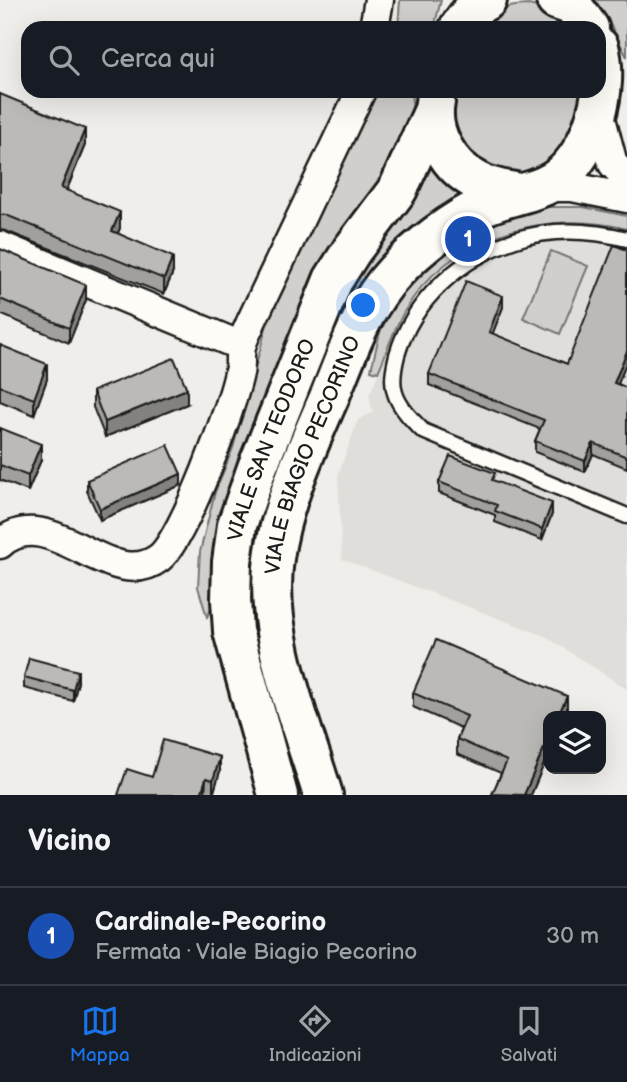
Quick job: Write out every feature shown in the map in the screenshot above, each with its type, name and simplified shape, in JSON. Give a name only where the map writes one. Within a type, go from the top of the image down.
[{"type":"main road","points":[[452,0],[456,21]]},
{"type":"main road","points":[[463,21],[481,2],[487,0]]},
{"type":"main road","name":"VIALE BIAGIO PECORINO","points":[[323,795],[285,672],[274,617],[274,558],[281,524],[323,412],[372,302],[394,274],[417,250],[483,206],[558,178],[576,160],[587,142],[599,98]]},
{"type":"main road","points":[[433,100],[436,134],[467,176],[495,189],[531,190]]},
{"type":"main road","name":"VIALE SAN TEODORO","points":[[278,795],[233,631],[232,562],[237,525],[257,468],[333,280],[398,189],[433,100]]},
{"type":"street","points":[[375,21],[379,0]]},
{"type":"street","points":[[3,536],[27,531],[43,532],[110,562],[126,566],[146,565],[160,558],[171,545],[187,517],[230,405],[239,372],[241,346],[358,98]]},
{"type":"street","points":[[598,107],[613,164],[627,179]]},
{"type":"street","points":[[531,190],[572,187],[627,198]]},
{"type":"street","points":[[0,246],[241,346]]},
{"type":"lane","points":[[627,239],[588,232],[537,234],[493,249],[466,264],[446,279],[410,321],[395,362],[393,380],[395,393],[403,407],[423,431],[627,516]]},
{"type":"shaded area","points":[[400,0],[441,0],[436,21],[398,21]]},
{"type":"shaded area","points":[[590,0],[627,0],[627,57],[608,20]]},
{"type":"shaded area","points":[[529,5],[544,9],[563,21],[484,21],[500,10]]},
{"type":"shaded area","points":[[373,98],[412,98],[413,114],[382,180],[311,286],[234,473],[216,543],[214,603],[207,617],[198,587],[200,552],[215,492],[233,448],[268,321]]},
{"type":"shaded area","points":[[448,98],[583,98],[578,122],[562,154],[530,174],[508,176],[464,153],[447,104]]},
{"type":"shaded area","points":[[429,160],[462,192],[349,316],[265,658],[308,795],[295,795],[247,638],[251,523],[349,288],[414,200]]},
{"type":"shaded area","points":[[583,207],[627,216],[627,229],[596,223],[564,222],[502,234],[472,247],[446,264],[423,286],[400,319],[378,372],[371,370],[384,315],[423,265],[479,226],[531,209]]},
{"type":"shaded area","points":[[565,221],[627,229],[627,689],[545,636],[342,559],[338,475],[358,420],[373,412],[369,396],[403,313],[428,282],[466,251],[506,232]]},
{"type":"shaded area","points":[[551,251],[588,266],[560,334],[523,318]]},
{"type":"building","points":[[0,94],[85,129],[61,188],[120,212],[112,231],[173,257],[164,279],[6,215],[0,215]]},
{"type":"building","points":[[614,245],[627,250],[627,351],[614,383],[627,388],[627,457],[593,443],[585,461],[535,441],[544,420],[429,374],[466,281],[503,296],[489,332],[567,364]]},
{"type":"building","points":[[0,249],[86,285],[69,328],[0,299]]},
{"type":"building","points":[[0,345],[47,364],[34,399],[0,386]]},
{"type":"building","points":[[174,358],[187,389],[105,422],[93,391]]},
{"type":"building","points":[[0,428],[41,444],[28,476],[0,465]]},
{"type":"building","points":[[168,445],[181,474],[100,509],[87,480]]},
{"type":"building","points":[[450,456],[495,473],[492,480],[552,503],[542,529],[495,511],[497,505],[439,482]]},
{"type":"building","points":[[436,640],[567,696],[560,711],[543,711],[543,751],[524,795],[492,794],[507,761],[457,739],[467,716],[413,693]]},
{"type":"building","points":[[29,658],[78,671],[73,690],[24,677]]},
{"type":"building","points":[[163,740],[220,757],[213,780],[206,778],[201,795],[118,795],[127,769],[152,777]]},
{"type":"place","name":"Cardinale-Pecorino","points":[[468,239]]}]
